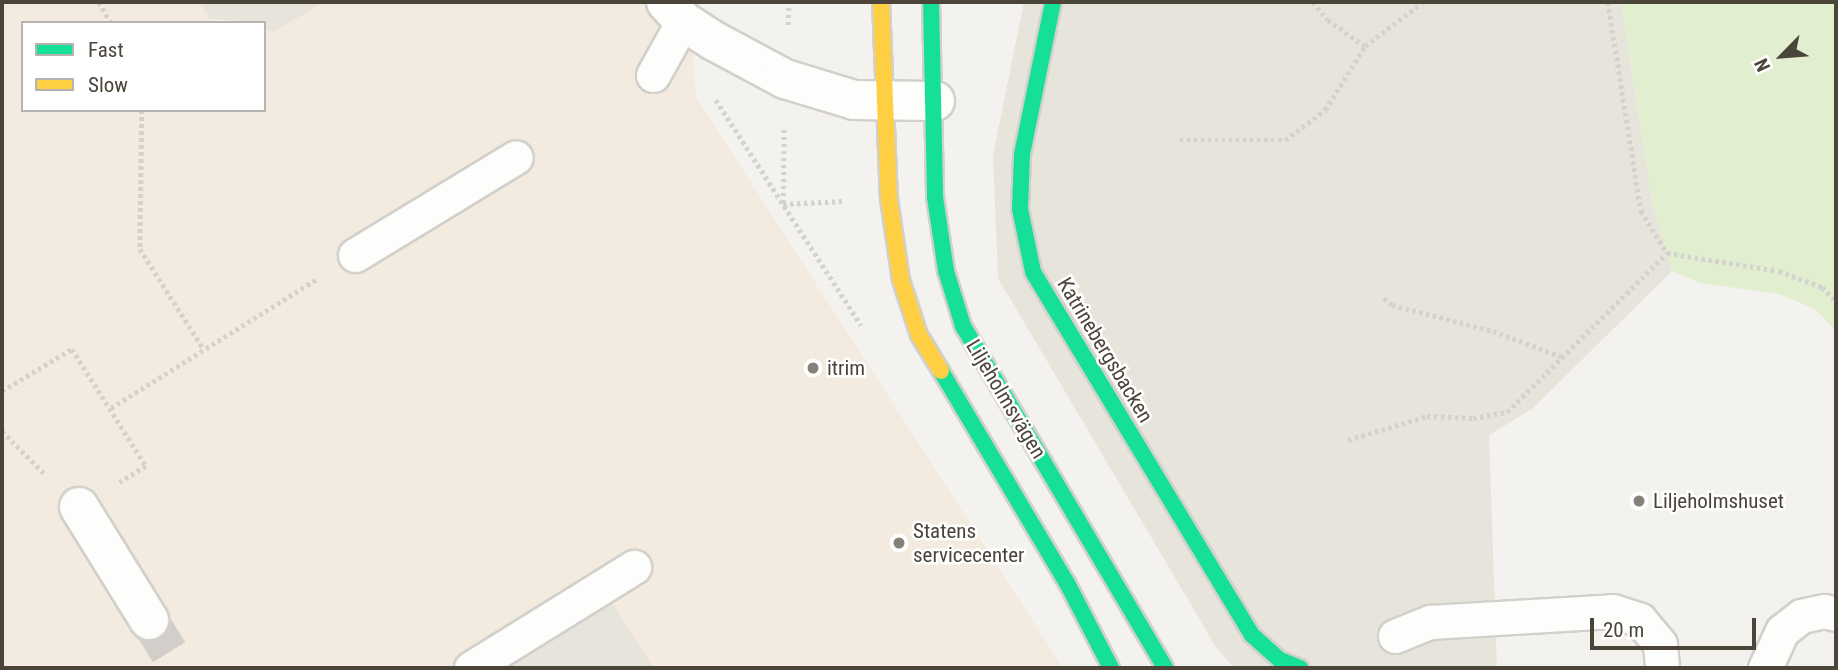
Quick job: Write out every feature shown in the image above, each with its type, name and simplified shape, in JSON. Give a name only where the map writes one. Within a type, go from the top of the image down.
[{"type":"street","name":"Liljeholmsvägen","points":[[881,2],[888,199],[901,280],[919,335],[1067,583],[1111,668]]},
{"type":"street","name":"Liljeholmsvägen","points":[[931,2],[935,197],[947,271],[963,326],[1165,668]]},
{"type":"street","name":"Katrinebergsbacken","points":[[1053,2],[1022,155],[1020,209],[1033,272],[1252,635],[1280,660],[1300,668]]},
{"type":"street","points":[[675,11],[785,79],[854,100],[935,101]]},
{"type":"street","points":[[79,507],[149,620]]},
{"type":"lane","points":[[653,75],[675,11]]},
{"type":"lane","points":[[355,256],[516,158]]},
{"type":"lane","points":[[471,668],[634,567]]},
{"type":"lane","points":[[1395,636],[1430,622],[1613,611],[1640,620],[1647,628],[1660,644],[1662,668]]},
{"type":"lane","points":[[1765,668],[1782,631],[1801,616],[1824,611],[1836,614]]},
{"type":"path","points":[[99,2],[110,21]]},
{"type":"path","points":[[1313,2],[1328,20],[1365,46]]},
{"type":"path","points":[[1180,140],[1285,140],[1325,110],[1365,46],[1423,2]]},
{"type":"path","points":[[1608,2],[1642,211],[1667,253]]},
{"type":"path","points":[[713,94],[863,327]]},
{"type":"path","points":[[142,112],[140,249],[203,348]]},
{"type":"path","points":[[1667,253],[1779,271],[1822,287],[1836,302]]},
{"type":"path","points":[[1348,439],[1427,416],[1474,418],[1507,412],[1667,253]]},
{"type":"path","points":[[111,408],[203,348],[355,256]]},
{"type":"path","points":[[1384,298],[1392,305],[1493,331],[1563,357]]},
{"type":"path","points":[[2,391],[72,349],[146,466]]},
{"type":"path","points":[[2,431],[79,507]]},
{"type":"shaded area","points":[[2,2],[198,2],[210,19],[220,21],[21,21],[21,112],[266,112],[266,30],[274,32],[325,2],[690,2],[696,97],[1063,668],[654,668],[606,593],[481,668],[2,668]]},
{"type":"shaded area","points":[[198,2],[325,2],[274,32],[266,30],[266,21],[210,19]]},
{"type":"shaded area","points":[[1024,2],[1621,2],[1652,201],[1672,271],[1532,409],[1489,435],[1497,668],[1234,668],[1216,647],[998,278],[993,155]]},
{"type":"shaded area","points":[[606,592],[654,668],[481,668]]},
{"type":"green space","points":[[1621,2],[1836,2],[1836,331],[1815,309],[1779,294],[1700,283],[1672,271],[1652,201]]},
{"type":"tunnel","points":[[149,620],[179,668]]},
{"type":"traffic: fast","points":[[931,2],[935,197],[946,271],[963,326],[1165,668]]},
{"type":"traffic: fast","points":[[1053,2],[1022,155],[1020,209],[1033,272],[1252,635],[1280,660],[1300,668]]},
{"type":"traffic: fast","points":[[941,371],[1067,583],[1111,668]]},
{"type":"traffic: slow","points":[[881,2],[889,199],[901,280],[919,335],[941,371]]},
{"type":"place","name":"itrim","points":[[813,368]]},
{"type":"place","name":"Liljeholmshuset","points":[[1639,501]]},
{"type":"place","name":"Statens servicecenter","points":[[899,543]]}]
